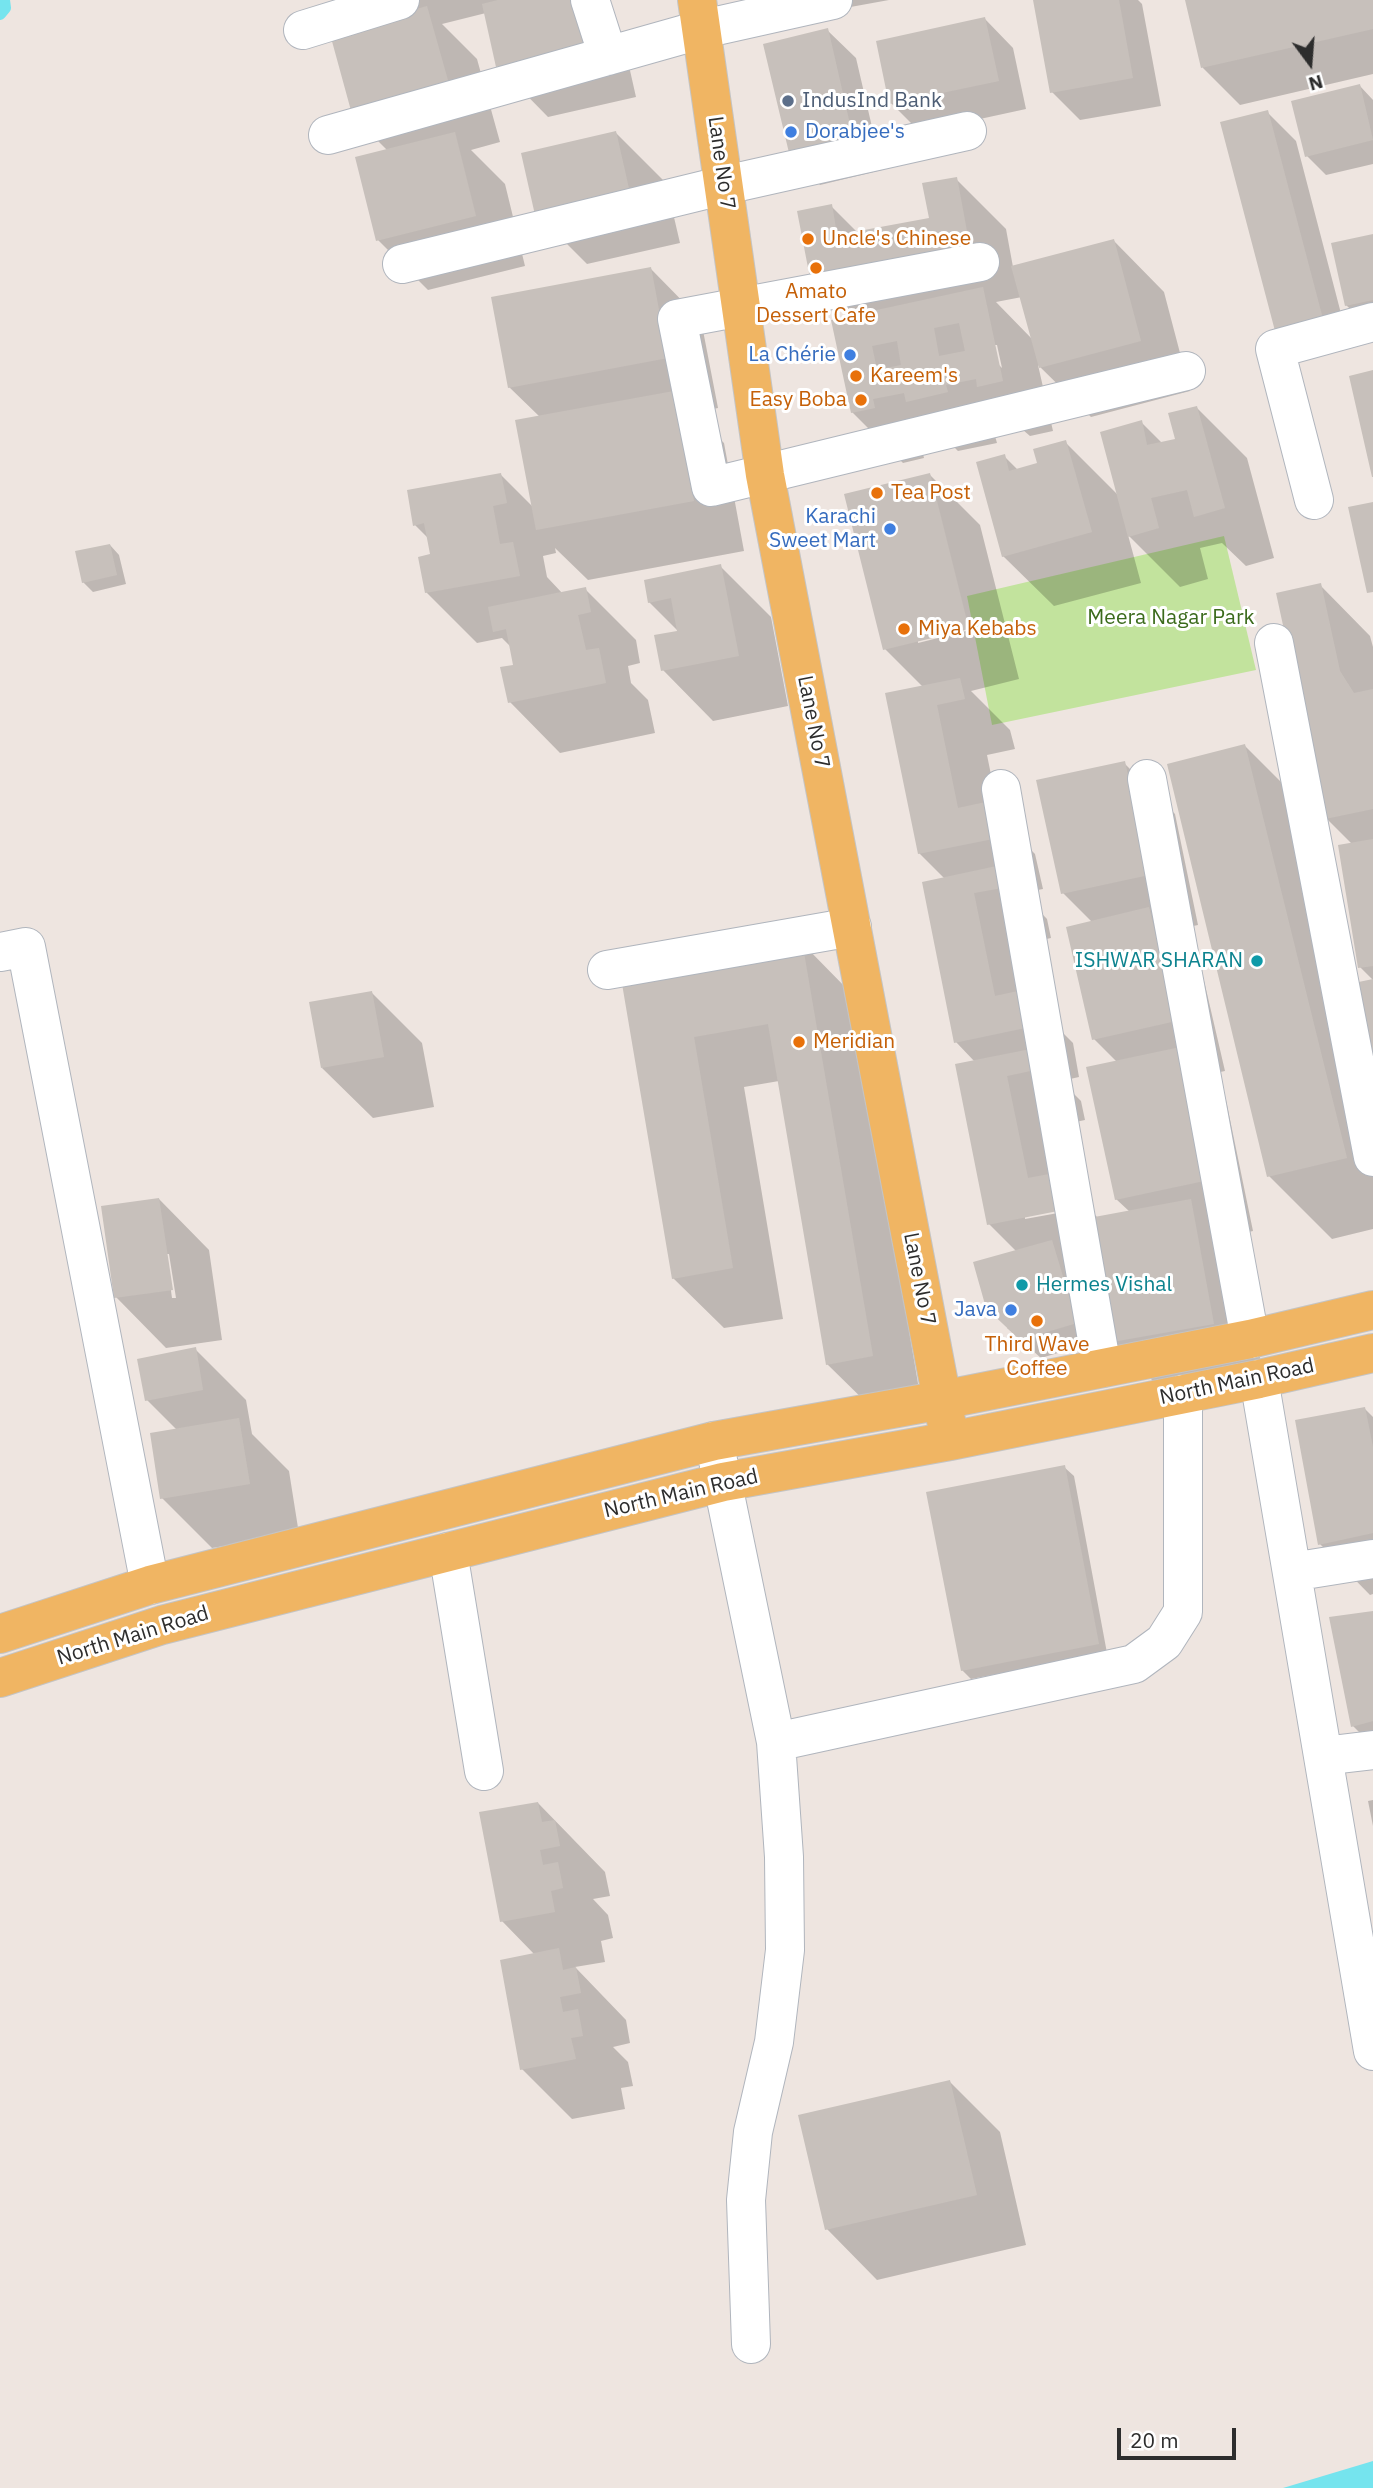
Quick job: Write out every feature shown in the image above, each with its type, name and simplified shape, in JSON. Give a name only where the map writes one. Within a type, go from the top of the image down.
[{"type":"main road","name":"Lane No 7","points":[[700,15],[765,475],[950,1441]]},
{"type":"main road","name":"North Main Road","points":[[0,1634],[150,1585],[714,1441],[942,1400],[1251,1339],[1373,1310]]},
{"type":"main road","name":"North Main Road","points":[[0,1678],[162,1625],[723,1482],[950,1441],[1259,1379],[1373,1353]]},
{"type":"street","points":[[303,30],[400,0]]},
{"type":"street","points":[[590,0],[608,56]]},
{"type":"street","points":[[328,135],[608,56],[700,15],[833,0]]},
{"type":"street","points":[[402,264],[724,185],[967,131]]},
{"type":"street","points":[[980,262],[677,319],[710,487],[1186,371]]},
{"type":"street","points":[[1314,499],[1275,349],[1373,322]]},
{"type":"street","points":[[1274,643],[1373,1157]]},
{"type":"street","points":[[1147,779],[1251,1339]]},
{"type":"street","points":[[1002,789],[1102,1368]]},
{"type":"street","points":[[607,970],[852,927]]},
{"type":"street","points":[[0,952],[26,947],[150,1585]]},
{"type":"street","points":[[1259,1379],[1323,1756],[1363,1928],[1373,2051]]},
{"type":"street","points":[[776,1742],[1134,1664],[1164,1642],[1183,1612],[1183,1394]]},
{"type":"street","points":[[714,1441],[776,1742],[784,1857],[785,1950],[774,2042],[753,2132],[747,2200],[751,2344]]},
{"type":"street","points":[[448,1552],[484,1771]]},
{"type":"street","points":[[1292,1572],[1373,1559]]},
{"type":"street","points":[[1323,1756],[1373,1750]]},
{"type":"green space","name":"Meera Nagar Park","points":[[1224,536],[1256,670],[992,725],[967,596]]},
{"type":"water","points":[[1373,2461],[1373,2488],[1283,2488]]},
{"type":"building","points":[[498,0],[576,0],[587,47],[496,67],[482,4]]},
{"type":"building","points":[[1033,0],[1119,0],[1133,78],[1050,93]]},
{"type":"building","points":[[1185,0],[1373,0],[1373,29],[1201,68]]},
{"type":"building","points":[[427,6],[451,91],[353,118],[330,34]]},
{"type":"building","points":[[985,17],[999,81],[889,104],[876,41]]},
{"type":"building","points":[[828,28],[854,142],[790,157],[763,44]]},
{"type":"building","points":[[1360,84],[1373,140],[1305,157],[1291,101]]},
{"type":"building","points":[[1268,110],[1323,319],[1275,331],[1220,122]]},
{"type":"building","points":[[616,131],[630,193],[535,215],[521,153]]},
{"type":"building","points":[[455,132],[476,216],[376,241],[355,157]]},
{"type":"building","points":[[957,177],[970,248],[810,278],[797,211],[832,204],[837,235],[929,218],[922,183]]},
{"type":"building","points":[[1373,234],[1373,300],[1345,306],[1331,243]]},
{"type":"building","points":[[1114,239],[1141,341],[1039,368],[1011,266]]},
{"type":"building","points":[[651,267],[668,358],[508,388],[491,297]]},
{"type":"building","points":[[983,287],[1003,381],[977,387],[976,379],[946,385],[948,392],[906,402],[904,393],[873,399],[875,408],[851,413],[831,320]],"holes":[[[959,323],[965,351],[939,356],[934,328]],[[897,341],[901,365],[877,370],[872,346]]]},
{"type":"building","points":[[1373,370],[1373,477],[1372,477],[1349,376]]},
{"type":"building","points":[[674,391],[694,501],[536,530],[515,420]]},
{"type":"building","points":[[1197,406],[1225,508],[1194,517],[1187,490],[1151,498],[1159,528],[1128,537],[1100,432],[1142,420],[1147,445],[1175,439],[1168,413]]},
{"type":"building","points":[[1066,440],[1092,532],[1002,557],[976,462],[1005,454],[1009,471],[1037,463],[1033,449]]},
{"type":"building","points":[[501,473],[507,503],[493,506],[500,544],[513,542],[520,576],[425,593],[418,557],[430,554],[424,523],[413,526],[407,490]]},
{"type":"building","points":[[930,473],[969,629],[883,650],[844,494]]},
{"type":"building","points":[[1373,502],[1373,592],[1367,593],[1348,507]]},
{"type":"building","points":[[110,544],[117,575],[82,583],[75,551]]},
{"type":"building","points":[[721,564],[739,656],[661,671],[654,635],[677,631],[671,598],[648,603],[644,580]]},
{"type":"building","points":[[1321,583],[1340,671],[1354,693],[1373,689],[1373,809],[1325,819],[1276,593]]},
{"type":"building","points":[[586,587],[591,612],[578,615],[586,650],[599,648],[606,683],[508,703],[500,667],[513,665],[506,629],[493,632],[488,607]]},
{"type":"building","points":[[960,678],[965,699],[937,705],[958,808],[986,802],[993,839],[918,854],[885,693]]},
{"type":"building","name":"ISHWAR SHARAN","points":[[1245,744],[1347,1158],[1267,1177],[1167,764]]},
{"type":"building","points":[[1125,761],[1149,875],[1061,894],[1036,780]]},
{"type":"building","points":[[1373,839],[1373,966],[1358,968],[1338,845]]},
{"type":"building","points":[[997,866],[1002,888],[974,893],[995,996],[1023,990],[1030,1027],[954,1043],[922,882]]},
{"type":"building","points":[[1149,907],[1176,1021],[1092,1040],[1066,927]]},
{"type":"building","points":[[802,941],[873,1356],[826,1365],[768,1024],[694,1037],[733,1268],[672,1279],[620,972]]},
{"type":"building","points":[[1373,979],[1373,1095],[1349,984]]},
{"type":"building","points":[[372,991],[384,1057],[321,1068],[309,1002]]},
{"type":"building","points":[[1176,1048],[1204,1181],[1115,1200],[1086,1067]]},
{"type":"building","points":[[1031,1049],[1035,1070],[1007,1076],[1028,1178],[1055,1173],[1063,1210],[987,1225],[955,1064]]},
{"type":"building","points":[[159,1198],[173,1290],[114,1298],[101,1206]]},
{"type":"building","points":[[1191,1199],[1214,1324],[1112,1342],[1089,1218]]},
{"type":"building","name":"Hermes Vishal","points":[[1052,1240],[1077,1323],[1020,1340],[986,1308],[973,1262]]},
{"type":"building","points":[[196,1347],[203,1390],[145,1401],[137,1359]]},
{"type":"building","points":[[1365,1407],[1373,1447],[1373,1533],[1318,1545],[1295,1420]]},
{"type":"building","points":[[239,1418],[250,1484],[160,1499],[150,1433]]},
{"type":"building","points":[[1065,1465],[1099,1644],[961,1671],[926,1492]]},
{"type":"building","points":[[1373,1611],[1373,1721],[1351,1727],[1329,1617]]},
{"type":"building","points":[[538,1802],[542,1822],[555,1820],[560,1846],[540,1850],[543,1865],[558,1862],[563,1888],[551,1891],[555,1912],[500,1922],[479,1812]]},
{"type":"building","points":[[559,1948],[563,1970],[576,1967],[581,1993],[560,1997],[563,2012],[578,2009],[583,2036],[571,2038],[576,2059],[520,2070],[500,1960]]},
{"type":"building","points":[[950,2080],[977,2195],[825,2230],[798,2115]]},
{"type":"waterway","points":[[0,14],[5,8],[4,0]]},
{"type":"place","name":"IndusInd Bank","points":[[788,101]]},
{"type":"place","name":"Dorabjee's","points":[[791,132]]},
{"type":"place","name":"Uncle's Chinese","points":[[808,239]]},
{"type":"place","name":"Amato Dessert Cafe","points":[[816,268]]},
{"type":"place","name":"La Chérie","points":[[850,355]]},
{"type":"place","name":"Kareem's","points":[[856,376]]},
{"type":"place","name":"Easy Boba","points":[[861,400]]},
{"type":"place","name":"Tea Post","points":[[877,493]]},
{"type":"place","name":"Karachi Sweet Mart","points":[[890,529]]},
{"type":"place","name":"Miya Kebabs","points":[[904,629]]},
{"type":"place","name":"ISHWAR SHARAN","points":[[1257,961]]},
{"type":"place","name":"Meridian","points":[[799,1042]]},
{"type":"place","name":"Hermes Vishal","points":[[1022,1285]]},
{"type":"place","name":"Java","points":[[1011,1310]]},
{"type":"place","name":"Third Wave Coffee","points":[[1037,1321]]}]
